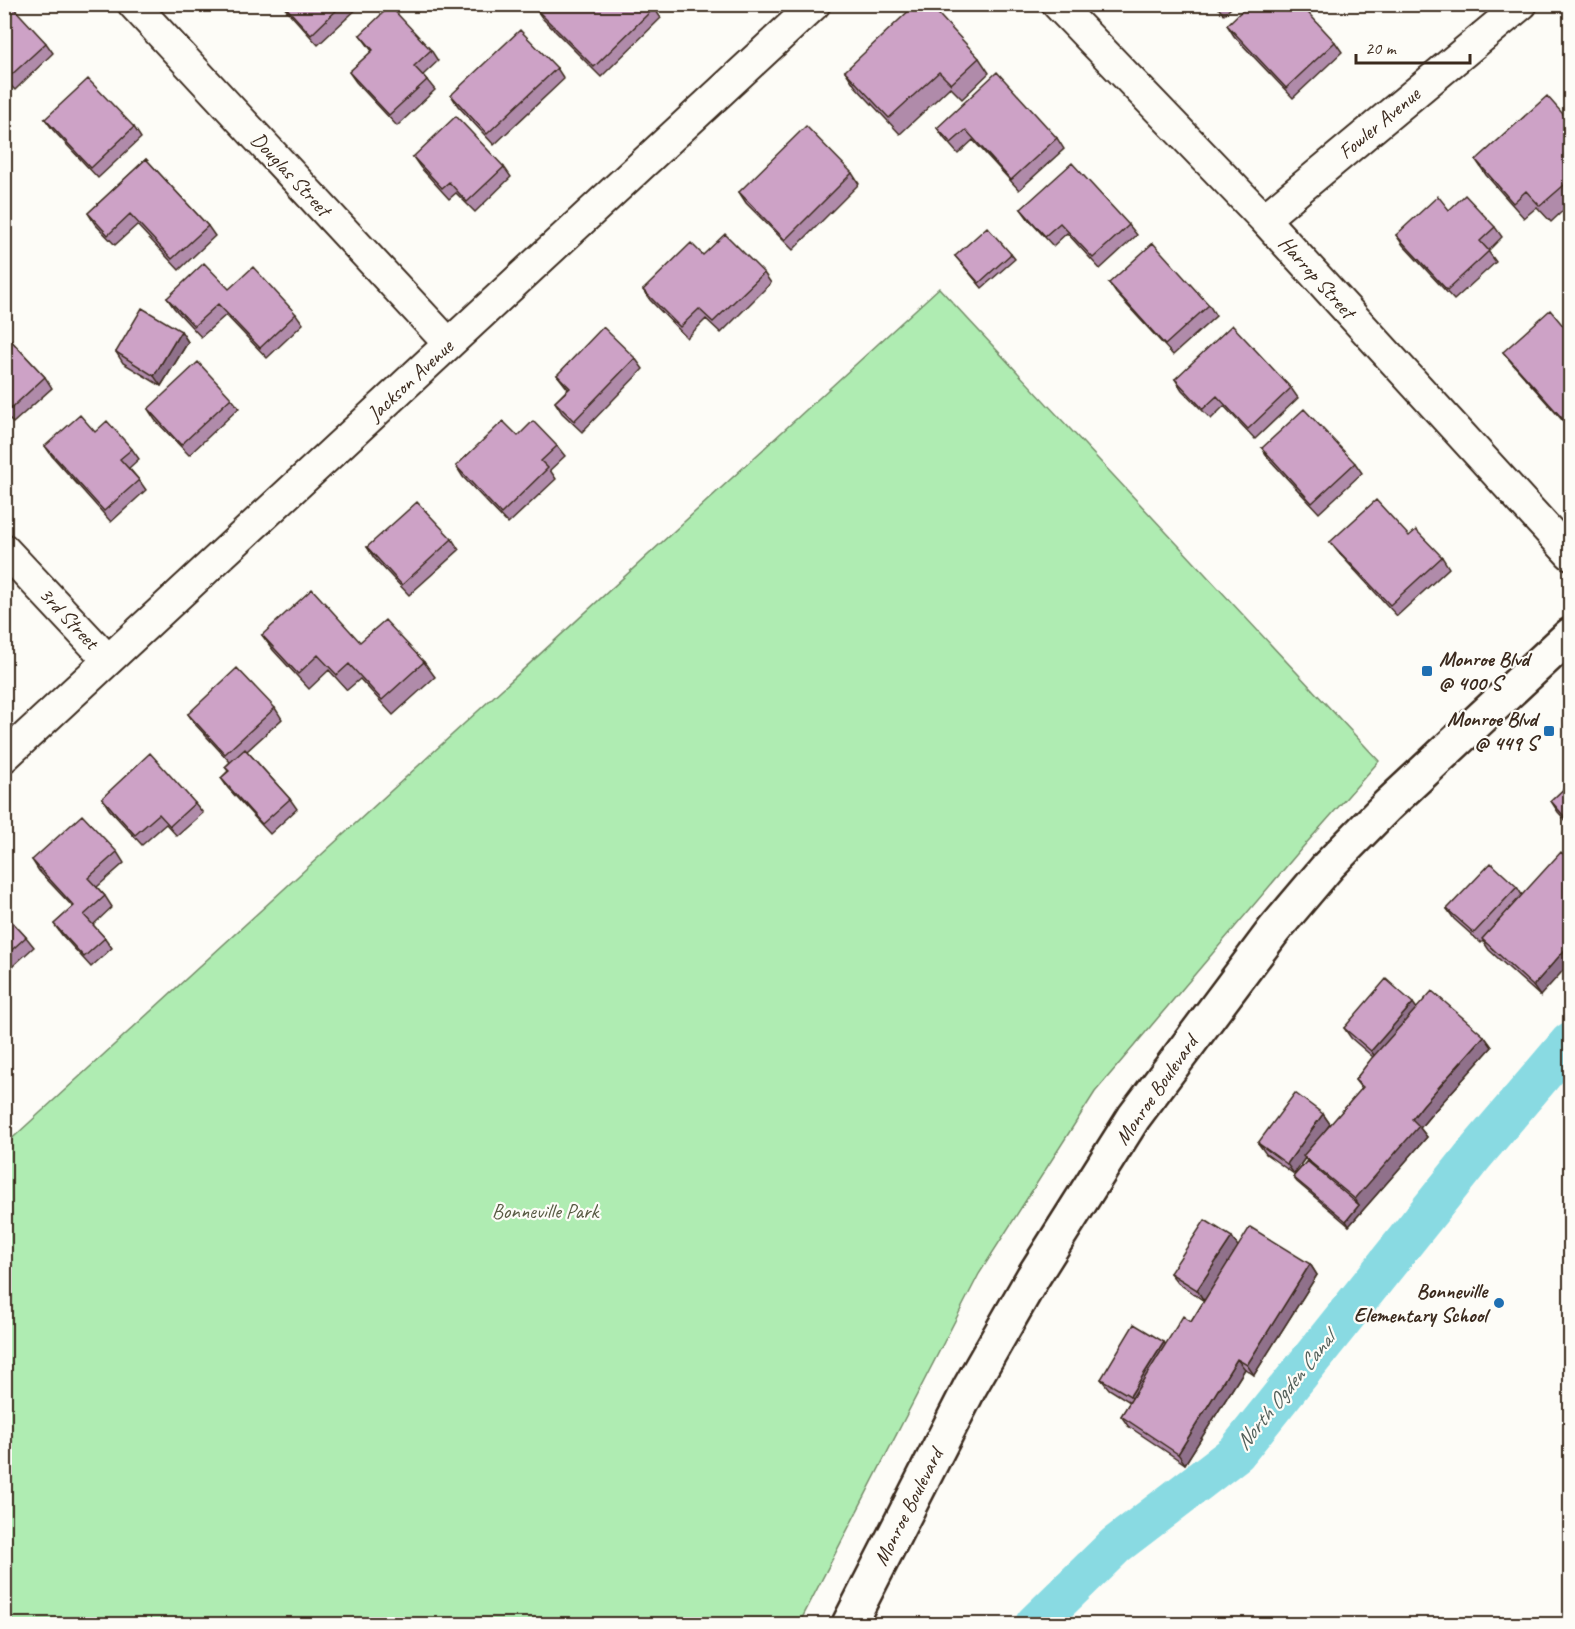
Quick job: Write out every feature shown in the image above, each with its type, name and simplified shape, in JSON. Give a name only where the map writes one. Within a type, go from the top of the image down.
[{"type":"main road","name":"Monroe Boulevard","points":[[849,1624],[970,1388],[1033,1277],[1134,1117],[1274,930],[1329,865],[1387,806],[1570,635]]},
{"type":"street","name":"Douglas Street","points":[[133,4],[449,344]]},
{"type":"street","name":"Jackson Avenue","points":[[4,757],[815,4]]},
{"type":"street","name":"Harrop Street","points":[[1057,4],[1264,219],[1570,554]]},
{"type":"street","name":"Fowler Avenue","points":[[1264,219],[1522,4]]},
{"type":"street","name":"3rd Street","points":[[4,549],[108,660]]},
{"type":"green space","name":"Bonneville Park","points":[[939,288],[1379,761],[1095,1092],[979,1274],[799,1624],[5,1624],[5,1145]]},
{"type":"building","points":[[4,4],[10,4],[46,43],[7,79],[4,76]]},
{"type":"building","points":[[283,4],[343,4],[311,35]]},
{"type":"building","points":[[539,4],[650,4],[654,8],[594,67],[535,8]]},
{"type":"building","points":[[916,4],[929,4],[979,58],[951,84],[939,72],[889,118],[845,71]]},
{"type":"building","points":[[1249,4],[1300,4],[1335,42],[1286,88],[1227,25]]},
{"type":"building","points":[[390,6],[431,50],[414,66],[427,80],[389,115],[349,72],[373,50],[360,35]]},
{"type":"building","points":[[520,30],[557,68],[487,134],[451,95]]},
{"type":"building","points":[[997,72],[1057,138],[1011,180],[966,130],[951,143],[937,128]]},
{"type":"building","points":[[1570,76],[1570,86],[1565,81]]},
{"type":"building","points":[[88,79],[134,127],[91,168],[45,119]]},
{"type":"building","points":[[1547,96],[1570,122],[1570,157],[1564,163],[1570,171],[1570,180],[1540,206],[1526,191],[1513,203],[1476,160]]},
{"type":"building","points":[[456,116],[504,167],[467,202],[449,182],[442,188],[413,157]]},
{"type":"building","points":[[806,126],[852,173],[785,240],[739,192]]},
{"type":"building","points":[[146,159],[208,226],[172,259],[130,214],[108,235],[88,213]]},
{"type":"building","points":[[1072,163],[1129,225],[1093,258],[1060,223],[1045,236],[1021,209]]},
{"type":"building","points":[[1465,195],[1495,227],[1480,241],[1489,251],[1447,290],[1396,235],[1438,196],[1449,210]]},
{"type":"building","points":[[987,227],[1011,254],[979,283],[955,256]]},
{"type":"building","points":[[725,234],[764,273],[713,322],[699,309],[680,327],[643,290],[691,243],[703,255]]},
{"type":"building","points":[[1153,243],[1209,305],[1165,345],[1109,283]]},
{"type":"building","points":[[204,263],[229,289],[253,267],[296,314],[260,348],[218,304],[194,326],[167,298]]},
{"type":"building","points":[[142,308],[181,331],[154,376],[116,352]]},
{"type":"building","points":[[1550,310],[1570,334],[1570,427],[1503,352]]},
{"type":"building","points":[[1232,325],[1291,388],[1248,429],[1217,396],[1203,409],[1175,379]]},
{"type":"building","points":[[603,327],[635,358],[574,421],[555,402],[570,388],[557,375]]},
{"type":"building","points":[[4,333],[45,377],[6,413],[4,412]]},
{"type":"building","points":[[198,362],[231,398],[181,445],[148,409]]},
{"type":"building","points":[[1304,409],[1355,463],[1312,503],[1262,448]]},
{"type":"building","points":[[80,415],[95,432],[107,421],[132,449],[120,459],[139,480],[104,511],[45,446]]},
{"type":"building","points":[[503,421],[518,436],[533,421],[557,446],[541,461],[548,468],[501,514],[456,466]]},
{"type":"building","points":[[1376,500],[1409,536],[1416,530],[1442,557],[1390,605],[1330,542]]},
{"type":"building","points":[[417,502],[452,539],[402,585],[367,547]]},
{"type":"building","points":[[312,589],[360,642],[385,620],[424,662],[382,700],[349,664],[337,675],[318,655],[298,674],[262,635]]},
{"type":"building","points":[[237,668],[275,708],[225,754],[188,714]]},
{"type":"building","points":[[245,749],[290,799],[262,824],[221,778],[229,771],[225,767]]},
{"type":"building","points":[[150,753],[195,803],[170,826],[159,814],[135,835],[102,798]]},
{"type":"building","points":[[1570,783],[1570,823],[1551,801]]},
{"type":"building","points":[[82,815],[117,852],[88,878],[105,896],[84,915],[105,938],[84,957],[54,924],[74,906],[32,860]]},
{"type":"building","points":[[1561,852],[1568,858],[1570,856],[1570,944],[1533,986],[1482,939]]},
{"type":"building","points":[[1491,863],[1517,887],[1474,933],[1447,909]]},
{"type":"building","points":[[4,913],[26,937],[4,957]]},
{"type":"building","points":[[1386,979],[1413,1003],[1371,1051],[1344,1028]]},
{"type":"building","points":[[1432,991],[1484,1036],[1423,1105],[1412,1119],[1419,1126],[1355,1199],[1303,1156],[1363,1087],[1355,1080],[1371,1059]]},
{"type":"building","points":[[1295,1093],[1323,1114],[1287,1164],[1258,1143]]},
{"type":"building","points":[[1307,1161],[1359,1205],[1346,1221],[1293,1177]]},
{"type":"building","points":[[1205,1220],[1232,1237],[1197,1290],[1170,1273]]},
{"type":"building","points":[[1250,1227],[1310,1264],[1247,1365],[1237,1359],[1178,1454],[1121,1416],[1183,1316],[1191,1322]]},
{"type":"building","points":[[1134,1324],[1164,1342],[1130,1396],[1101,1379]]},
{"type":"waterway","name":"North Ogden Canal","points":[[1035,1624],[1116,1545],[1236,1453],[1474,1155],[1570,1042]]},
{"type":"place","name":"Monroe Blvd @ 400 S","points":[[1427,671]]},
{"type":"place","name":"Monroe Blvd @ 449 S","points":[[1549,731]]},
{"type":"place","name":"Bonneville Elementary School","points":[[1499,1303]]}]
